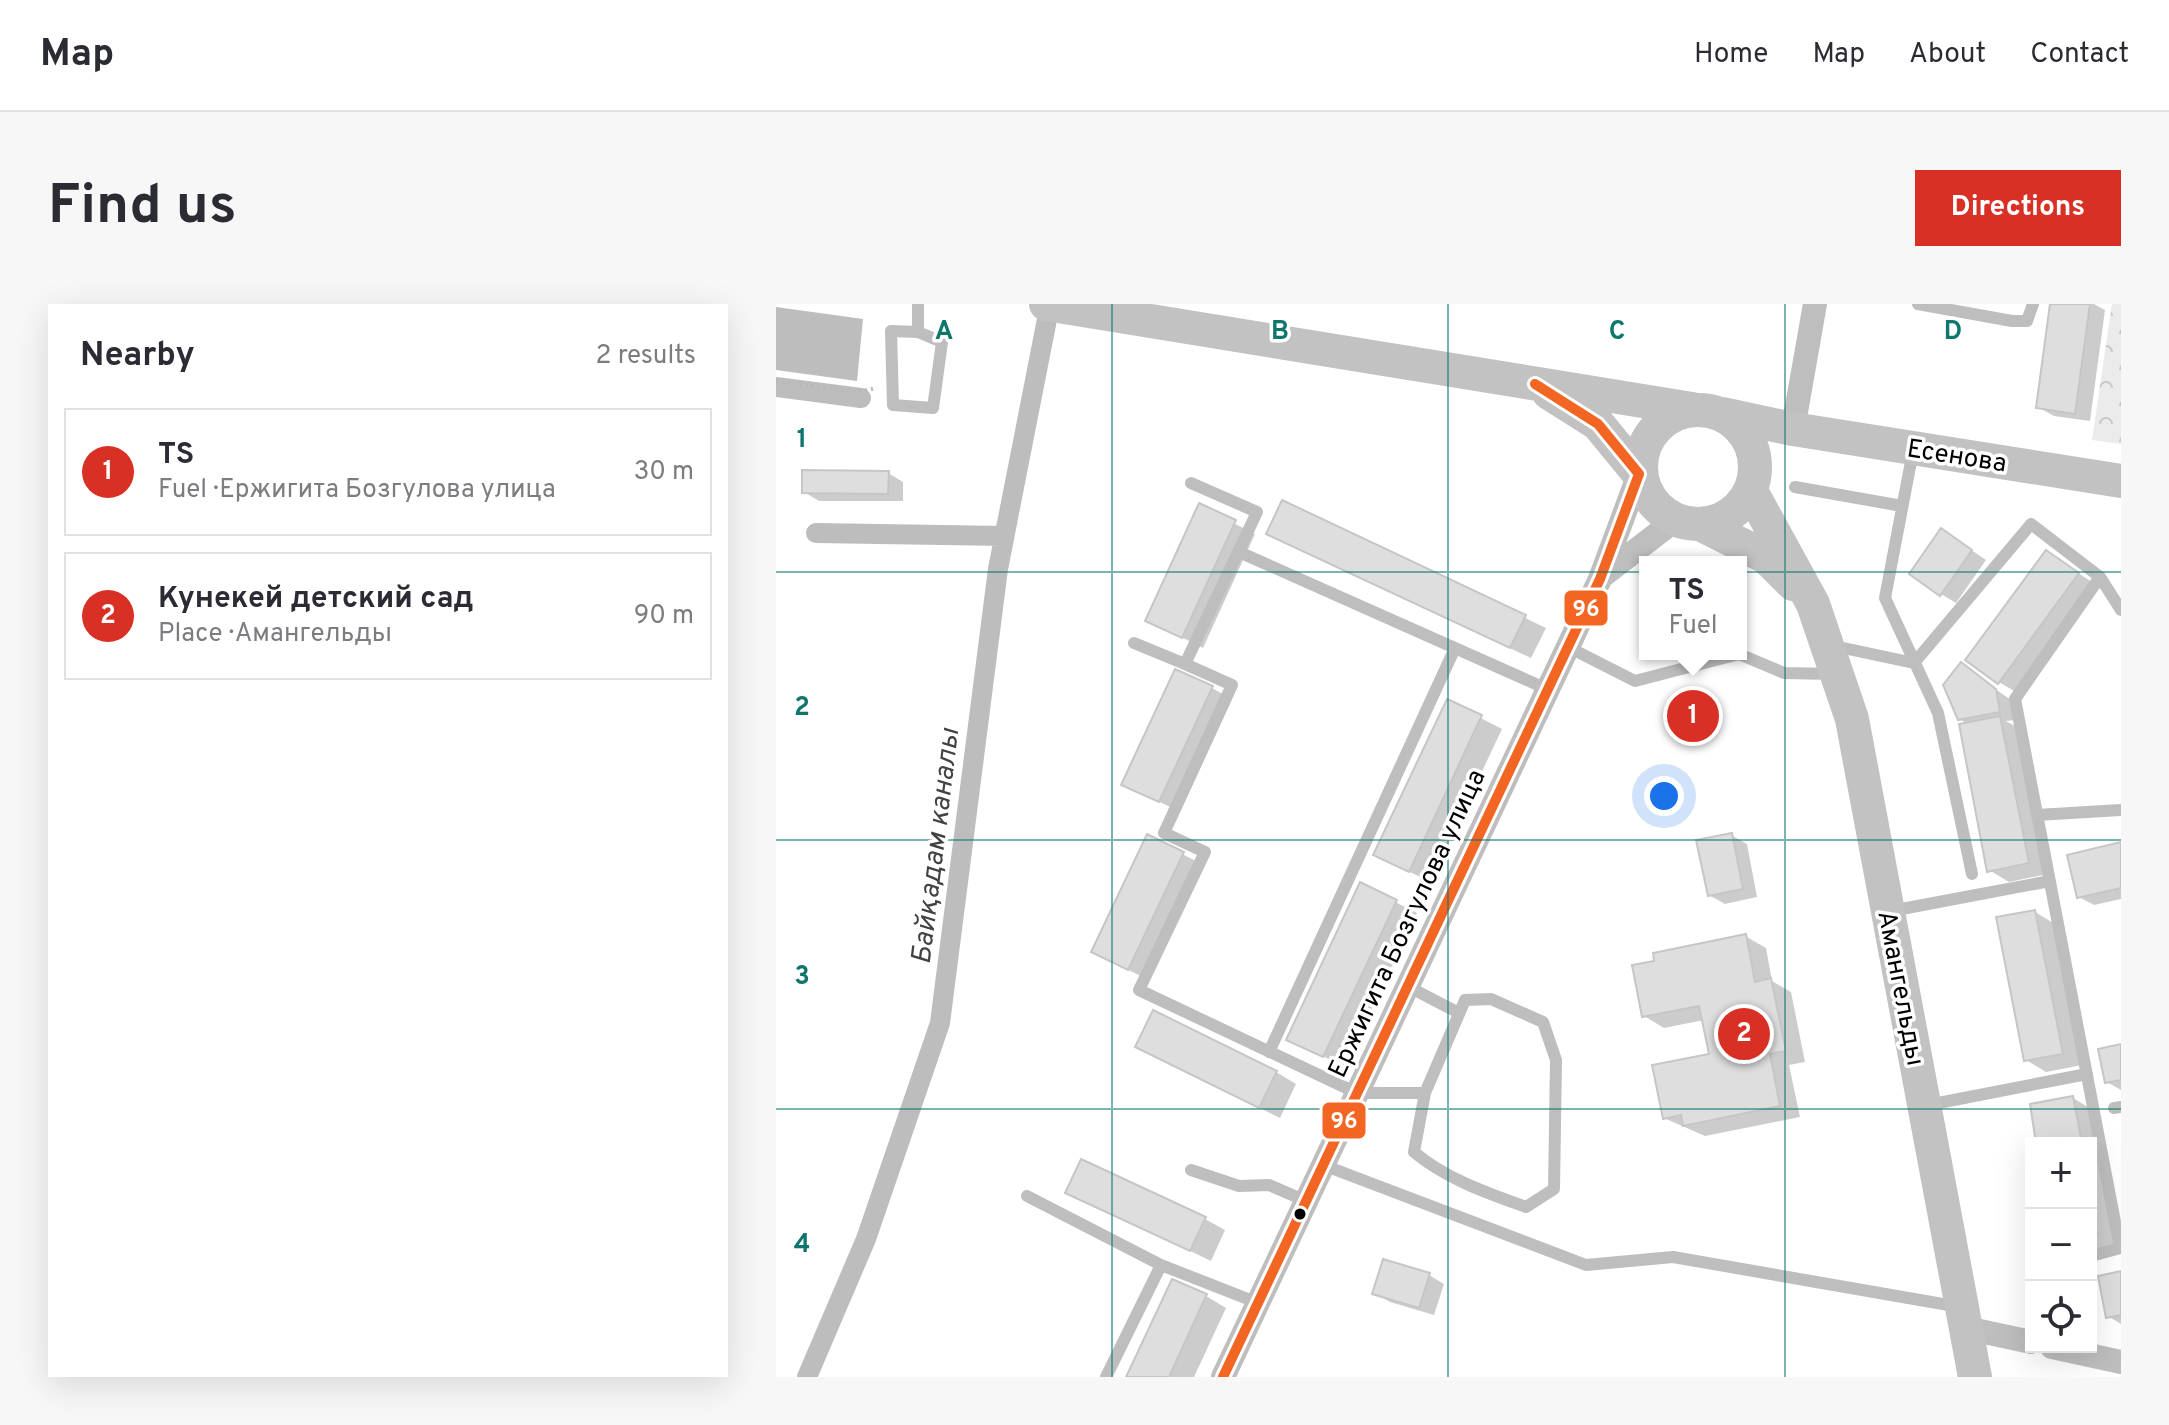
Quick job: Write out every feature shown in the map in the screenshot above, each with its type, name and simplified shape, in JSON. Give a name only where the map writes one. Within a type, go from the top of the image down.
[{"type":"main road","name":"Есенова","points":[[1046,304],[2121,481]]},
{"type":"main road","points":[[1535,384],[1598,424],[1639,474],[1650,502],[1766,557],[1813,604]]},
{"type":"main road","points":[[1639,474],[1644,444],[1663,420],[1707,411],[1745,433],[1754,476]]},
{"type":"main road","points":[[1689,523],[1732,515],[1754,476],[1793,429]]},
{"type":"main road","name":"Амангельды","points":[[1754,476],[1813,604],[1852,719],[1975,1377]]},
{"type":"street","points":[[1793,429],[1815,304]]},
{"type":"street","name":"Ержигита Бозгулова улица","points":[[1223,1377],[1600,579],[1639,474]]},
{"type":"street","points":[[1600,579],[1689,523]]},
{"type":"street","points":[[1964,1318],[2025,1340]]},
{"type":"street","points":[[2080,1353],[2121,1362]]},
{"type":"lane","points":[[918,304],[918,332]]},
{"type":"lane","points":[[1923,304],[2012,321],[2027,321],[2033,304]]},
{"type":"lane","points":[[891,331],[918,332],[942,342],[933,408],[893,405],[891,331]]},
{"type":"lane","points":[[1914,448],[1885,598],[1938,713],[1972,874]]},
{"type":"lane","points":[[1185,664],[1257,512],[1191,483]]},
{"type":"lane","points":[[1795,487],[1902,506]]},
{"type":"lane","points":[[1914,663],[2031,524],[2100,577],[2121,610]]},
{"type":"lane","points":[[1239,552],[1547,689]]},
{"type":"lane","points":[[2097,1254],[2120,1248],[2015,699],[2100,577]]},
{"type":"lane","points":[[1134,643],[1232,685],[1164,833],[1205,852],[1139,990],[1357,1093],[1425,1093]]},
{"type":"lane","points":[[1568,647],[1635,681],[1716,660]]},
{"type":"lane","points":[[1269,1052],[1455,648]]},
{"type":"lane","points":[[1747,657],[1784,673],[1832,659],[1914,663]]},
{"type":"lane","points":[[2037,815],[2121,810]]},
{"type":"lane","points":[[1888,912],[2050,881]]},
{"type":"lane","points":[[1407,986],[1457,1012]]},
{"type":"lane","points":[[1491,999],[1543,1022],[1556,1060],[1554,1189],[1526,1207],[1470,1186],[1425,1161],[1414,1152],[1425,1093],[1457,1012],[1465,1000],[1491,999]]},
{"type":"lane","points":[[1924,1106],[2087,1074]]},
{"type":"lane","points":[[1323,1165],[1586,1265],[1673,1257],[1964,1318]]},
{"type":"lane","points":[[1191,1170],[1239,1186],[1269,1185],[1306,1201]]},
{"type":"lane","points":[[1027,1196],[1161,1265],[1258,1303]]},
{"type":"lane","points":[[1106,1377],[1161,1265]]},
{"type":"path","points":[[776,381],[857,392],[891,385]]},
{"type":"green space","points":[[2112,304],[2121,304],[2121,444],[2092,440]]},
{"type":"shaded area","points":[[776,307],[863,319],[857,381],[776,370]]},
{"type":"building","points":[[2050,304],[2090,304],[2075,414],[2036,408]]},
{"type":"building","points":[[802,470],[889,471],[888,494],[802,493]]},
{"type":"building","points":[[1282,500],[1526,615],[1510,648],[1266,534]]},
{"type":"building","points":[[1199,503],[1236,520],[1182,638],[1145,621]]},
{"type":"building","points":[[1941,528],[1972,550],[1940,596],[1909,574]]},
{"type":"building","points":[[2046,550],[2079,573],[1998,684],[1965,660]]},
{"type":"building","points":[[1961,662],[1996,689],[2000,712],[1958,720],[1943,685]]},
{"type":"building","points":[[1175,669],[1213,686],[1159,802],[1121,785]]},
{"type":"building","points":[[1447,699],[1482,715],[1409,872],[1373,855]]},
{"type":"building","points":[[2000,716],[2029,863],[1987,872],[1959,724]]},
{"type":"building","points":[[1732,833],[1743,889],[1708,896],[1696,840]]},
{"type":"building","points":[[1147,834],[1184,852],[1128,970],[1091,952]]},
{"type":"building","points":[[2121,842],[2121,888],[2077,898],[2067,855]]},
{"type":"building","points":[[1360,882],[1397,900],[1323,1057],[1286,1040]]},
{"type":"building","points":[[2035,910],[2063,1054],[2024,1061],[1996,917]]},
{"type":"building","points":[[1746,934],[1755,982],[1771,978],[1786,1051],[1770,1054],[1780,1106],[1683,1126],[1681,1115],[1663,1119],[1652,1065],[1709,1054],[1699,1006],[1642,1017],[1632,965],[1654,961],[1653,953]]},
{"type":"building","points":[[1153,1010],[1277,1071],[1259,1108],[1135,1047]]},
{"type":"building","points":[[2121,1044],[2121,1080],[2105,1083],[2098,1049]]},
{"type":"building","points":[[2073,1096],[2081,1137],[2035,1137],[2030,1104]]},
{"type":"building","points":[[1081,1159],[1206,1217],[1190,1251],[1065,1193]]},
{"type":"building","points":[[1383,1259],[1430,1273],[1419,1308],[1372,1294]]},
{"type":"building","points":[[2121,1271],[2121,1315],[2106,1318],[2098,1276]]},
{"type":"building","points":[[1172,1279],[1207,1294],[1169,1377],[1126,1377]]},
{"type":"waterway","name":"Байқадам каналы","points":[[807,1377],[866,1239],[940,1023],[998,569],[1050,304]]},
{"type":"waterway","points":[[776,387],[861,398]]},
{"type":"waterway","points":[[816,533],[1004,536]]},
{"type":"transit line","name":"96","points":[[1223,1377],[1600,579],[1639,474],[1598,424],[1535,384]]},
{"type":"place","name":"TS","points":[[1693,716]]},
{"type":"place","name":"Кунекей детский сад","points":[[1744,1034]]}]
